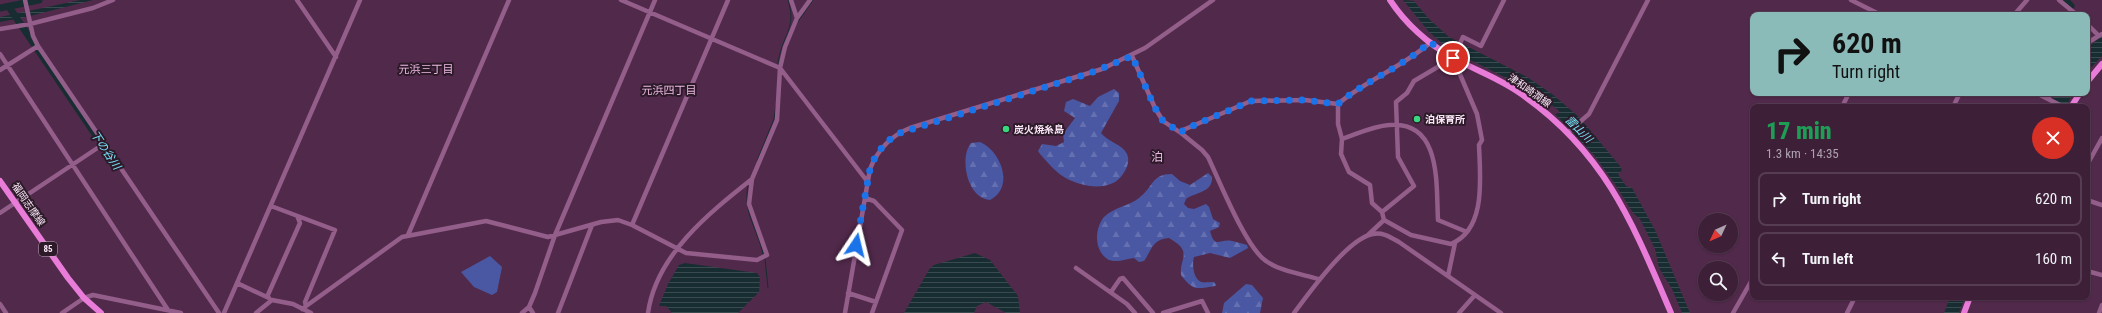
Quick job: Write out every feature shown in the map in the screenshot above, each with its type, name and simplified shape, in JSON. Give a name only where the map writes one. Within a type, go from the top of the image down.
[{"type":"main road","name":"津和崎潤線","points":[[1390,0],[1403,17],[1430,42],[1523,94],[1568,132],[1593,161],[1619,200],[1643,246],[1671,313]]},
{"type":"main road","points":[[2090,78],[2102,64]]},
{"type":"main road","name":"福岡志摩線","points":[[0,181],[84,298],[101,313]]},
{"type":"main road","points":[[1964,313],[1969,300]]},
{"type":"street","points":[[25,0],[29,23],[36,47],[219,313]]},
{"type":"street","points":[[0,29],[21,26],[93,8],[113,0]]},
{"type":"street","points":[[297,0],[336,57]]},
{"type":"street","points":[[224,313],[360,0]]},
{"type":"street","points":[[408,235],[509,0]]},
{"type":"street","points":[[621,0],[779,67],[867,181]]},
{"type":"street","points":[[522,313],[529,307],[555,236],[655,0]]},
{"type":"street","points":[[632,225],[728,0]]},
{"type":"street","points":[[791,0],[797,18]]},
{"type":"street","points":[[304,307],[402,237],[486,222],[548,237],[592,225],[618,220],[632,225],[686,253],[758,260],[767,254],[748,204],[752,179],[777,120],[779,67],[785,47],[797,18],[810,0]]},
{"type":"street","points":[[845,313],[870,169],[877,153],[890,139],[903,131],[1090,73],[1132,56],[1212,0]]},
{"type":"street","points":[[1382,212],[1414,186],[1398,157],[1396,102],[1407,93],[1414,81],[1453,56],[1462,37],[1481,46],[1504,0]]},
{"type":"street","points":[[1568,132],[1591,110],[1648,0]]},
{"type":"street","points":[[1851,0],[1860,2],[1875,12]]},
{"type":"street","points":[[2017,12],[2027,0]]},
{"type":"street","points":[[2059,0],[2073,12]]},
{"type":"street","points":[[2090,26],[2100,34],[2090,41]]},
{"type":"street","points":[[1430,42],[1385,73],[1348,95],[1338,104],[1338,124],[1342,139],[1341,154],[1348,170],[1370,185],[1372,203],[1382,212],[1384,220],[1414,236],[1448,244],[1454,243],[1467,232],[1480,200],[1479,145],[1482,140],[1477,114],[1453,56]]},
{"type":"street","points":[[0,70],[36,47]]},
{"type":"street","points":[[0,54],[168,310]]},
{"type":"street","points":[[1132,56],[1155,108],[1163,121],[1181,133],[1202,150],[1208,157],[1236,217],[1260,256],[1269,263],[1318,279]]},
{"type":"street","points":[[2042,96],[2058,104]]},
{"type":"street","points":[[1181,133],[1183,130],[1251,101],[1305,100],[1338,104]]},
{"type":"street","points":[[1342,139],[1384,126],[1396,125],[1416,132],[1423,138],[1432,152],[1438,220],[1467,232]]},
{"type":"street","points":[[2090,160],[2102,138]]},
{"type":"street","points":[[0,213],[103,145]]},
{"type":"street","points":[[648,313],[654,289],[676,248],[725,201],[752,179]]},
{"type":"street","points":[[864,198],[874,201],[902,230],[872,313]]},
{"type":"street","points":[[2090,201],[2102,205]]},
{"type":"street","points":[[271,206],[298,218],[304,218],[335,230],[304,307]]},
{"type":"street","points":[[267,296],[300,222],[298,218]]},
{"type":"street","points":[[1294,313],[1318,279],[1358,240],[1368,235],[1384,220]]},
{"type":"street","points":[[558,313],[592,225]]},
{"type":"street","points":[[1368,235],[1382,234],[1389,236],[1501,313]]},
{"type":"street","points":[[1448,276],[1454,243]]},
{"type":"street","points":[[1076,268],[1111,292],[1135,313]]},
{"type":"street","points":[[2090,272],[2102,275]]},
{"type":"street","points":[[1111,292],[1120,279],[1123,278],[1153,313]]},
{"type":"street","points":[[1733,313],[1750,282]]},
{"type":"street","points":[[237,283],[267,296],[272,300],[304,307],[310,313]]},
{"type":"street","points":[[848,293],[876,302]]},
{"type":"street","points":[[62,313],[84,298],[93,295],[181,313]]},
{"type":"street","points":[[1459,313],[1475,295]]},
{"type":"street","points":[[256,313],[272,300]]},
{"type":"street","points":[[1847,313],[1854,300]]},
{"type":"street","points":[[1162,313],[1202,302],[1208,313]]},
{"type":"street","points":[[0,304],[6,313]]},
{"type":"street","points":[[2099,313],[2102,305]]},
{"type":"street","points":[[529,307],[533,313]]},
{"type":"green space","points":[[1114,89],[1119,93],[1119,101],[1101,133],[1125,151],[1128,157],[1127,167],[1118,180],[1104,186],[1087,185],[1071,181],[1052,167],[1038,151],[1042,144],[1056,146],[1064,142],[1063,134],[1075,118],[1064,111],[1066,102],[1073,99],[1090,106],[1098,97]]},
{"type":"green space","points":[[980,142],[994,153],[1002,170],[1002,187],[998,194],[990,200],[982,198],[976,192],[967,176],[967,150],[971,143]]},
{"type":"green space","points":[[1208,173],[1212,177],[1210,186],[1207,189],[1186,199],[1184,204],[1188,208],[1194,209],[1206,204],[1209,207],[1213,219],[1220,223],[1219,227],[1210,231],[1216,242],[1228,240],[1234,241],[1247,245],[1248,248],[1230,258],[1210,253],[1194,257],[1193,267],[1198,280],[1201,282],[1214,282],[1216,285],[1215,286],[1195,288],[1185,280],[1181,275],[1184,255],[1183,251],[1177,243],[1169,238],[1159,240],[1153,246],[1144,261],[1139,262],[1134,258],[1112,261],[1100,252],[1097,240],[1098,228],[1104,217],[1108,214],[1139,198],[1160,176],[1172,174],[1180,181],[1190,185]]},
{"type":"green space","points":[[490,256],[502,267],[497,292],[492,295],[474,287],[461,272]]},
{"type":"green space","points":[[1246,284],[1252,285],[1263,298],[1260,313],[1222,313],[1224,303]]},
{"type":"water","points":[[80,0],[93,0],[0,22],[0,17]]},
{"type":"water","name":"雷山川","points":[[1403,0],[1414,1],[1429,19],[1449,37],[1527,77],[1552,94],[1579,117],[1620,166],[1622,170],[1618,174],[1626,186],[1632,188],[1655,230],[1690,313],[1682,313],[1672,289],[1659,268],[1655,249],[1640,219],[1633,213],[1615,184],[1594,155],[1555,114],[1559,113],[1559,111],[1525,83],[1512,81],[1449,49],[1429,32]]},
{"type":"water","points":[[2102,36],[2102,56],[2090,69],[2090,46]]},
{"type":"water","points":[[2054,96],[2072,96],[2068,104],[2050,104]]},
{"type":"water","points":[[975,253],[990,260],[1018,296],[1020,313],[1006,313],[986,302],[977,306],[974,313],[904,313],[930,268],[934,265]]},
{"type":"water","points":[[685,263],[757,273],[760,277],[759,292],[738,313],[672,313],[666,306],[659,306],[668,284],[679,265]]},
{"type":"water","points":[[1949,300],[1964,300],[1959,313],[1944,313]]},
{"type":"waterway","points":[[0,8],[39,0]]},
{"type":"waterway","points":[[778,65],[779,55],[790,26],[791,10],[788,0]]},
{"type":"waterway","points":[[797,23],[813,0]]},
{"type":"waterway","points":[[2065,0],[2071,6]]},
{"type":"waterway","name":"下の谷川","points":[[9,7],[95,134]]},
{"type":"waterway","points":[[757,161],[774,119],[776,106]]},
{"type":"waterway","points":[[748,185],[747,204],[763,254]]},
{"type":"waterway","points":[[765,259],[768,288]]},
{"type":"place","name":"泊保育所","points":[[1417,119]]},
{"type":"place","name":"炭火焼糸島","points":[[1006,129]]},
{"type":"district","name":"元浜三丁目","points":[[426,69]]},
{"type":"district","name":"元浜四丁目","points":[[669,90]]},
{"type":"district","name":"泊","points":[[1157,157]]},
{"type":"route","points":[[856,245],[867,180],[873,160],[883,146],[897,134],[910,128],[1090,73],[1132,56],[1155,108],[1163,121],[1168,126],[1181,133],[1183,130],[1251,101],[1305,100],[1338,104],[1348,95],[1378,78],[1430,42],[1453,58]]}]
